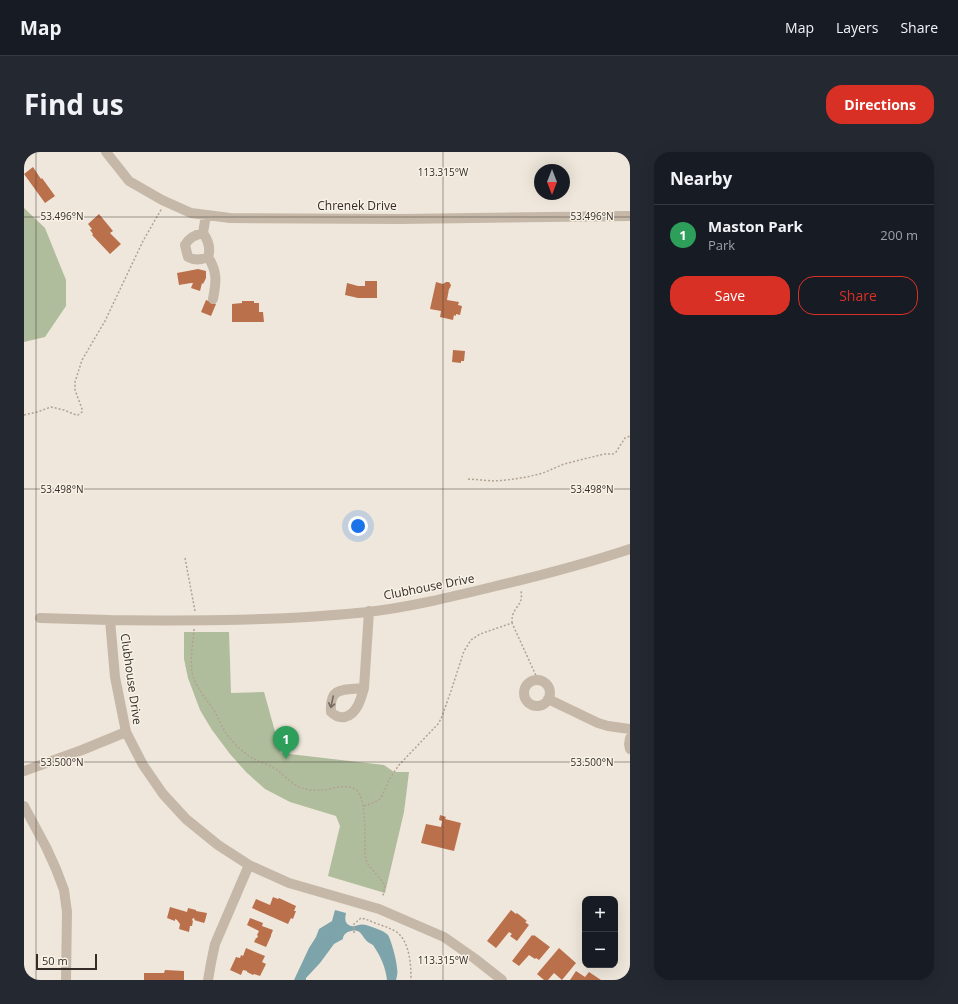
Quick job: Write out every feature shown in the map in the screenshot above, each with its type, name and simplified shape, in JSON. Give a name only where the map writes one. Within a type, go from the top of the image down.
[{"type":"street","name":"Chrenek Drive","points":[[106,152],[129,181],[165,202],[191,213],[230,218],[399,219],[630,216]]},
{"type":"street","points":[[203,233],[194,235],[185,245],[188,257],[193,260],[201,260],[208,257],[210,251],[207,238],[203,233],[206,215]]},
{"type":"street","points":[[208,257],[213,264],[216,279],[213,299]]},
{"type":"street","name":"Clubhouse Drive","points":[[502,980],[444,937],[379,909],[289,883],[249,865],[218,845],[186,819],[163,794],[143,765],[126,732],[115,677],[110,620],[195,621],[296,618],[369,612],[438,600],[519,581],[630,551]]},
{"type":"street","points":[[364,688],[369,612]]},
{"type":"street","points":[[40,618],[110,620]]},
{"type":"street","points":[[538,680],[546,684],[550,695],[546,703],[533,706],[526,701],[524,692],[527,684],[538,680]]},
{"type":"street","points":[[548,699],[598,723],[630,729]]},
{"type":"street","points":[[24,771],[126,732]]},
{"type":"street","points":[[630,738],[630,749]]},
{"type":"street","points":[[24,806],[54,864],[64,890],[67,912],[66,980]]},
{"type":"street","points":[[208,980],[215,944],[249,865]]},
{"type":"path","points":[[24,415],[51,407],[76,415],[82,412],[75,390],[75,382],[82,360],[104,321],[143,241],[165,202]]},
{"type":"path","points":[[468,479],[494,481],[507,480],[543,473],[564,464],[604,454],[614,454],[625,438],[630,436]]},
{"type":"path","points":[[185,558],[195,609],[191,662],[192,672],[201,692],[230,738],[252,758],[275,769],[295,785],[305,789],[319,790],[341,787],[353,788],[358,792],[364,806],[365,855],[367,863],[385,885],[383,896]]},
{"type":"path","points":[[519,581],[521,597],[520,603],[514,612],[512,624],[538,680]]},
{"type":"path","points":[[364,806],[374,803],[381,798],[390,778],[399,765],[438,724],[464,651],[471,640],[480,634],[512,624]]},
{"type":"path","points":[[354,933],[354,924],[361,918],[387,927],[398,933],[408,950],[411,980]]},
{"type":"path","points":[[374,923],[376,919]]},
{"type":"green space","points":[[24,208],[45,228],[66,280],[66,306],[45,337],[24,342]]},
{"type":"green space","points":[[184,632],[229,632],[231,693],[264,692],[281,753],[384,765],[394,772],[409,772],[404,812],[385,893],[328,876],[340,826],[336,816],[290,802],[265,789],[246,772],[230,754],[212,730],[200,710],[188,678],[184,659]]},
{"type":"water","points":[[335,910],[346,913],[345,917],[347,924],[351,926],[362,924],[380,930],[388,935],[396,961],[396,980],[387,980],[382,962],[373,945],[367,941],[360,932],[349,931],[343,939],[334,944],[320,963],[306,978],[306,980],[294,980],[319,929],[332,921]]},
{"type":"building","points":[[33,167],[55,196],[45,203],[24,174]]},
{"type":"building","points":[[99,214],[113,231],[110,233],[121,244],[110,254],[92,235],[93,234],[90,230],[92,229],[88,224]]},
{"type":"building","points":[[198,269],[206,271],[206,278],[203,284],[202,283],[200,291],[191,288],[193,283],[179,285],[177,273]]},
{"type":"building","points":[[365,281],[377,281],[377,298],[358,298],[345,295],[347,283],[365,286]]},
{"type":"building","points":[[436,282],[443,284],[449,282],[451,285],[447,300],[459,302],[458,305],[462,306],[460,315],[454,315],[453,320],[440,317],[441,311],[430,309]]},
{"type":"building","points":[[206,300],[216,304],[211,316],[201,312]]},
{"type":"building","points":[[242,301],[254,301],[254,303],[259,303],[259,312],[263,312],[264,322],[232,322],[232,304],[242,303]]},
{"type":"building","points":[[453,350],[465,351],[464,361],[461,361],[461,363],[452,362]]},
{"type":"building","points":[[440,815],[446,817],[445,819],[461,823],[454,851],[421,843],[426,824],[441,827],[442,821],[439,820]]},
{"type":"building","points":[[273,897],[279,898],[296,906],[293,919],[291,918],[288,924],[252,908],[256,899],[270,905]]},
{"type":"building","points":[[170,907],[187,912],[188,908],[207,913],[205,921],[204,923],[194,920],[195,919],[193,918],[192,926],[190,926],[189,932],[179,929],[180,924],[177,920],[175,919],[175,921],[167,918]]},
{"type":"building","points":[[511,910],[527,921],[525,922],[529,925],[517,941],[510,936],[512,934],[509,932],[496,948],[487,941]]},
{"type":"building","points":[[250,918],[263,923],[262,926],[273,930],[266,947],[254,942],[259,931],[247,925]]},
{"type":"building","points":[[532,935],[550,947],[539,960],[529,955],[519,966],[512,961]]},
{"type":"building","points":[[246,948],[265,956],[262,962],[266,964],[260,976],[253,975],[243,970],[241,975],[230,970],[236,957],[240,958],[241,955],[243,956]]},
{"type":"building","points":[[559,948],[576,963],[562,980],[554,973],[548,980],[544,980],[537,974]]},
{"type":"building","points":[[165,970],[184,971],[184,980],[144,980],[144,973],[164,973]]},
{"type":"building","points":[[576,971],[585,977],[589,972],[601,980],[570,980]]},
{"type":"place","name":"Maston Park","points":[[286,759]]}]
